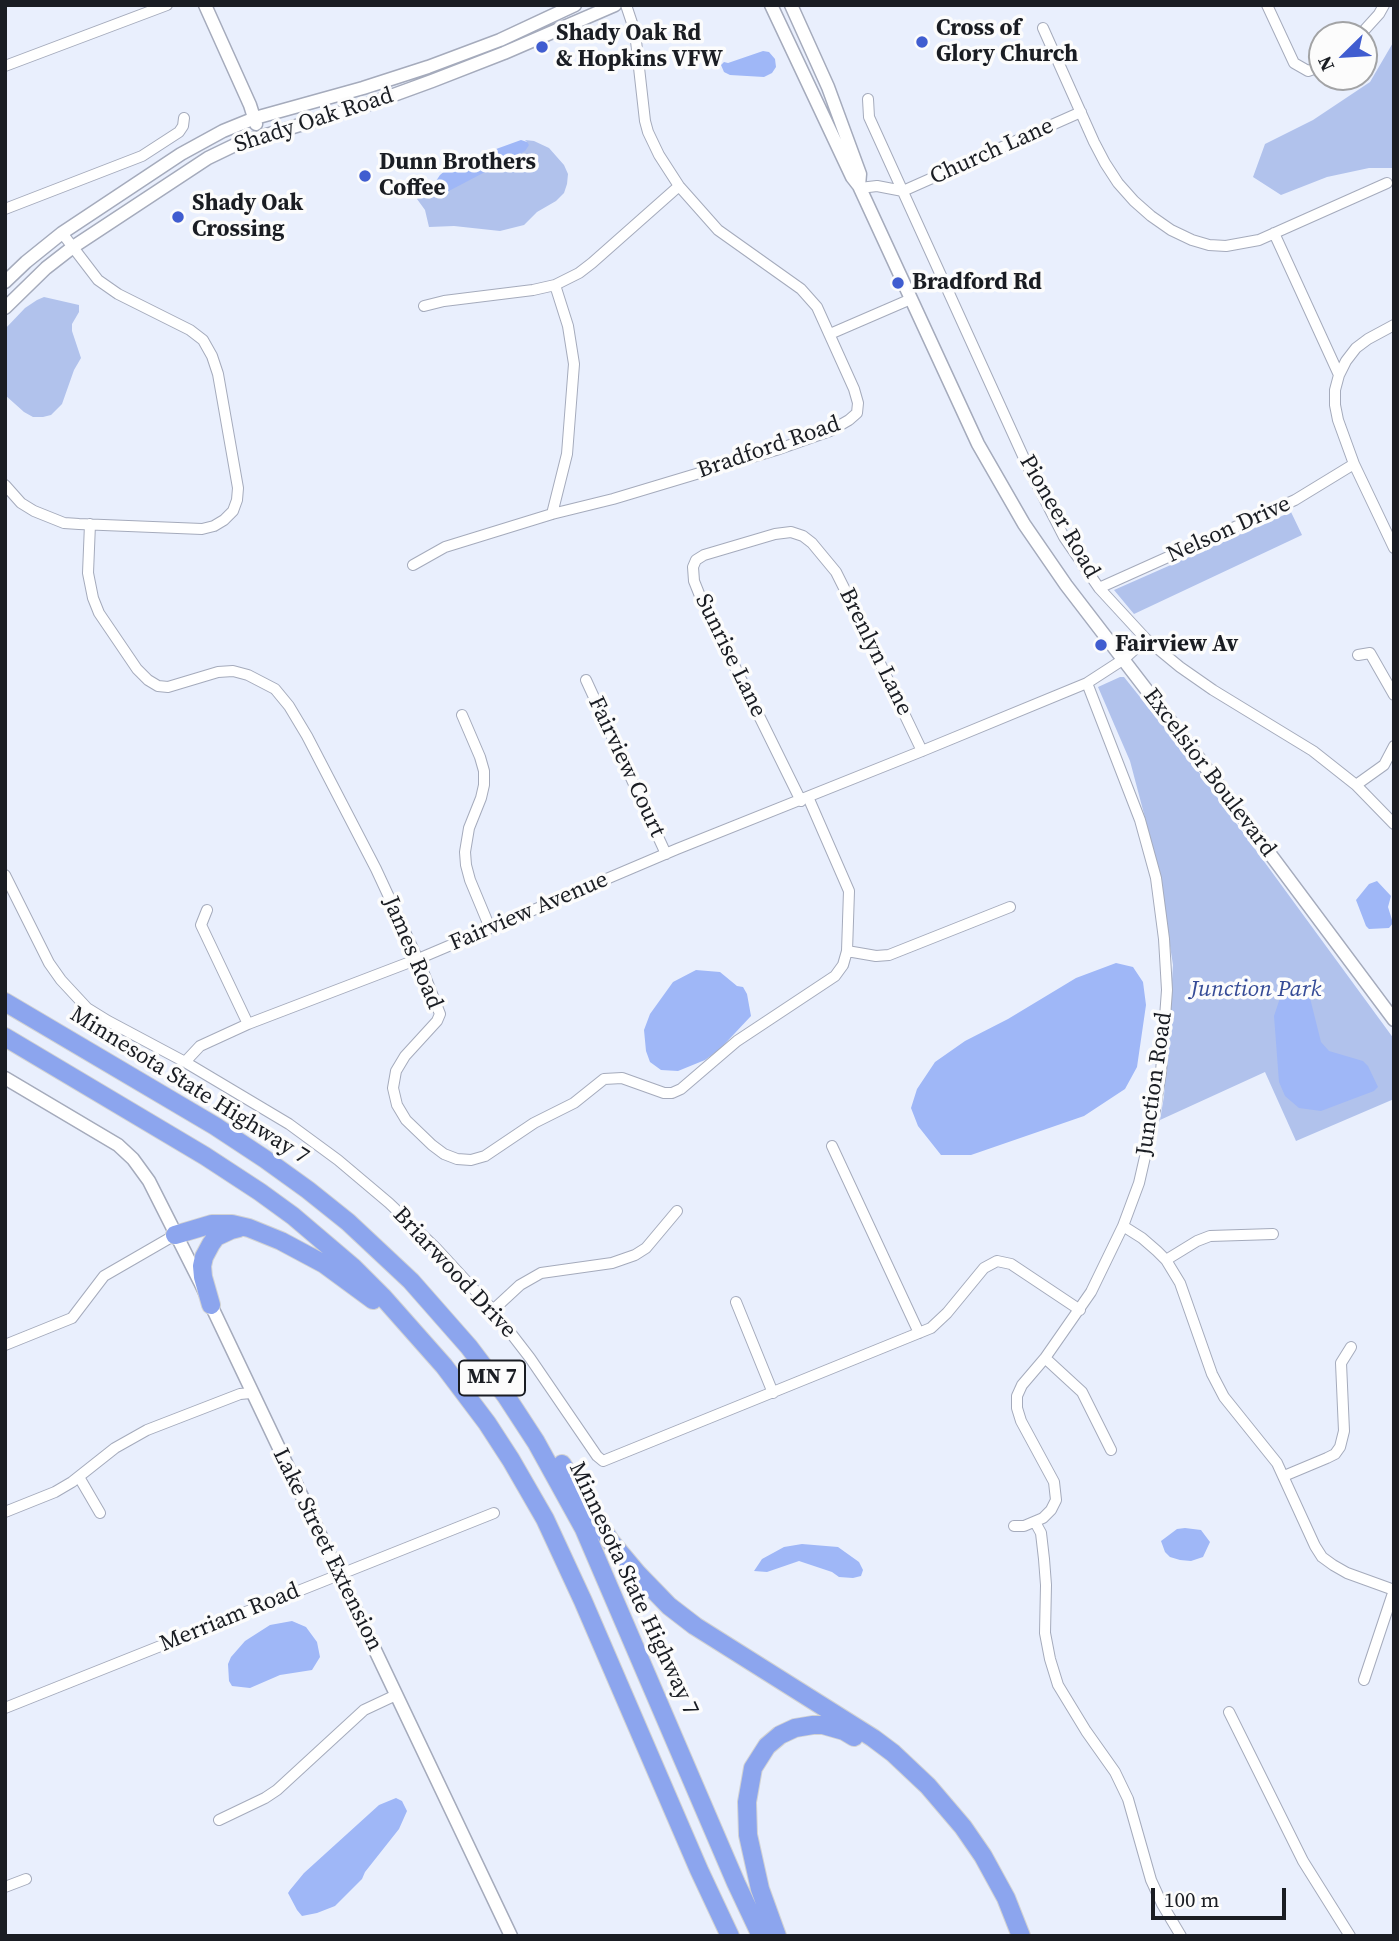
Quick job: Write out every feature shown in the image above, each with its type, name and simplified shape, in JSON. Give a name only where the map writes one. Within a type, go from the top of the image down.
[{"type":"highway","name":"Minnesota State Highway 7","points":[[5,1002],[215,1126],[308,1190],[348,1222],[411,1281],[469,1347],[506,1395],[536,1442],[584,1529],[761,1936]]},
{"type":"highway","name":"MN 7","points":[[5,1037],[205,1156],[293,1216],[353,1267],[444,1366],[493,1432],[545,1519],[730,1936]]},
{"type":"highway","points":[[175,1235],[212,1224],[232,1224],[281,1241],[324,1264],[386,1310],[444,1366]]},
{"type":"highway","points":[[211,1305],[202,1266],[207,1251],[216,1237],[223,1233],[249,1228]]},
{"type":"highway","points":[[469,1347],[526,1412],[611,1542],[663,1600],[695,1626],[873,1738],[899,1758],[933,1791],[983,1856],[1006,1898],[1021,1936]]},
{"type":"highway","points":[[777,1936],[760,1889],[751,1852],[747,1819],[749,1787],[756,1761],[767,1746],[787,1731],[813,1725],[834,1728],[855,1738],[893,1766],[928,1799],[957,1833],[980,1868],[998,1903],[1010,1936]]},
{"type":"highway","points":[[670,1804],[721,1936]]},
{"type":"main road","points":[[205,5],[260,135]]},
{"type":"main road","name":"Shady Oak Road","points":[[5,282],[62,233],[208,138],[255,118],[375,85],[428,67],[500,40],[575,5]]},
{"type":"main road","name":"Shady Oak Road","points":[[5,308],[37,276],[73,247],[208,158],[260,135],[358,107],[432,81],[615,5]]},
{"type":"main road","name":"Excelsior Boulevard","points":[[771,5],[852,177],[860,187],[978,444],[1002,487],[1050,564],[1394,1020]]},
{"type":"main road","name":"Excelsior Boulevard","points":[[792,5],[828,88],[860,174],[860,187]]},
{"type":"main road","points":[[799,5],[815,40],[828,88]]},
{"type":"main road","name":"Lake Street Extension","points":[[5,1078],[118,1145],[140,1167],[211,1305],[511,1936]]},
{"type":"street","points":[[5,66],[167,5]]},
{"type":"street","name":"Bradford Road","points":[[413,565],[445,547],[776,450],[830,431],[857,413],[858,403],[817,307],[801,289],[718,230],[679,186],[659,155],[648,132],[635,32],[626,5]]},
{"type":"street","points":[[1267,5],[1294,63],[1308,71]]},
{"type":"street","points":[[1371,21],[1384,5]]},
{"type":"street","name":"Church Lane","points":[[1043,28],[1105,163],[1133,201],[1171,230],[1209,245],[1242,244],[1274,233],[1387,183]]},
{"type":"street","name":"Pioneer Road","points":[[868,99],[869,117],[981,366],[1064,537],[1099,588],[1146,639],[1213,690],[1313,751],[1356,785],[1394,824]]},
{"type":"street","name":"Church Lane","points":[[903,191],[1081,112]]},
{"type":"street","points":[[5,209],[142,156],[179,132],[184,118]]},
{"type":"street","points":[[424,306],[555,285],[592,263],[679,186]]},
{"type":"street","points":[[860,187],[903,191]]},
{"type":"street","points":[[5,485],[21,503],[48,518],[64,523],[202,529],[225,520],[233,511],[237,500],[238,488],[218,374],[203,340],[190,330],[107,287],[86,266],[62,233]]},
{"type":"street","points":[[1274,233],[1339,375]]},
{"type":"street","points":[[552,514],[567,454],[574,364],[568,326],[555,285]]},
{"type":"street","points":[[830,334],[911,299]]},
{"type":"street","points":[[1394,325],[1356,348],[1346,361],[1335,390],[1338,420],[1354,464],[1394,548]]},
{"type":"street","name":"Nelson Drive","points":[[1099,588],[1295,500],[1354,464]]},
{"type":"street","name":"James Road","points":[[89,524],[88,573],[93,598],[99,613],[137,669],[148,680],[168,687],[218,672],[233,671],[257,678],[275,689],[289,706],[336,789],[418,959],[440,1014],[437,1021],[400,1063],[394,1079],[394,1097],[406,1120],[444,1154],[471,1160],[485,1156],[534,1123],[574,1103],[604,1079],[622,1078],[664,1093],[681,1089],[737,1041],[835,976],[843,965],[847,951]]},
{"type":"street","name":"Sunrise Lane","points":[[823,555],[803,536],[783,533],[704,555],[696,560],[693,567],[694,581],[700,596],[849,891],[847,951]]},
{"type":"street","name":"Brenlyn Lane","points":[[823,555],[836,572],[922,751]]},
{"type":"street","name":"Fairview Avenue","points":[[185,1062],[200,1046],[248,1024],[418,959],[666,854],[1087,683],[1124,659],[1146,639]]},
{"type":"street","points":[[1358,655],[1370,653],[1394,695]]},
{"type":"street","name":"Fairview Court","points":[[586,680],[666,854]]},
{"type":"street","name":"Junction Road","points":[[1035,1521],[1051,1510],[1056,1494],[1054,1482],[1021,1421],[1017,1396],[1022,1385],[1080,1310],[1123,1226],[1139,1183],[1153,1122],[1165,1023],[1165,951],[1156,878],[1140,820],[1087,683]]},
{"type":"street","points":[[462,715],[484,771],[481,798],[469,828],[466,865],[490,929]]},
{"type":"street","points":[[1356,785],[1384,765],[1394,746]]},
{"type":"street","name":"Briarwood Drive","points":[[5,875],[48,963],[87,1008],[289,1124],[389,1202],[493,1310],[603,1461],[931,1328],[984,1268],[997,1261],[1011,1264],[1080,1310]]},
{"type":"street","points":[[847,951],[876,956],[889,955],[1010,907]]},
{"type":"street","points":[[207,910],[201,925],[248,1024]]},
{"type":"street","points":[[832,1146],[919,1334]]},
{"type":"street","points":[[493,1310],[520,1285],[541,1273],[612,1263],[635,1255],[646,1248],[677,1211]]},
{"type":"street","points":[[1123,1226],[1166,1259],[1180,1283],[1212,1374],[1224,1397],[1267,1448],[1284,1476],[1322,1557],[1347,1573],[1394,1590],[1364,1680]]},
{"type":"street","points":[[1166,1259],[1210,1236],[1273,1234]]},
{"type":"street","points":[[5,1345],[72,1318],[104,1276],[175,1235]]},
{"type":"street","points":[[736,1301],[773,1393]]},
{"type":"street","points":[[1284,1476],[1328,1458],[1340,1447],[1344,1431],[1342,1363],[1351,1347]]},
{"type":"street","points":[[1045,1358],[1082,1392],[1111,1450]]},
{"type":"street","points":[[5,1512],[55,1492],[115,1448],[147,1430],[240,1394],[251,1393]]},
{"type":"street","points":[[79,1477],[100,1513]]},
{"type":"street","name":"Merriam Road","points":[[5,1708],[495,1513]]},
{"type":"street","points":[[1014,1526],[1024,1526],[1035,1521],[1041,1533],[1046,1585],[1045,1633],[1058,1685],[1115,1772],[1131,1808],[1151,1880],[1181,1936]]},
{"type":"street","points":[[219,1820],[277,1790],[364,1710],[396,1695]]},
{"type":"street","points":[[1229,1712],[1303,1861],[1350,1936]]},
{"type":"street","points":[[5,1887],[26,1879]]},
{"type":"green space","points":[[1394,41],[1394,168],[1369,168],[1327,177],[1281,195],[1253,177],[1265,144],[1313,120],[1356,91],[1378,91],[1378,68]]},
{"type":"green space","points":[[525,140],[549,148],[564,165],[568,174],[567,184],[564,193],[556,201],[537,212],[524,225],[500,231],[454,226],[429,227],[425,210],[417,199],[419,196],[434,184],[433,188],[527,142]]},
{"type":"green space","points":[[44,297],[79,305],[72,331],[81,358],[62,404],[51,415],[33,417],[5,395],[5,329],[25,308]]},
{"type":"green space","points":[[1291,512],[1302,535],[1134,614],[1114,590]]},
{"type":"green space","name":"Junction Park","points":[[1124,677],[1184,752],[1394,1039],[1394,1099],[1296,1141],[1265,1072],[1160,1120],[1173,965],[1157,863],[1130,761],[1098,687]]},
{"type":"shaded area","points":[[763,51],[769,52],[775,59],[776,67],[772,73],[764,77],[730,75],[724,72],[721,65],[724,62]]},
{"type":"shaded area","points":[[521,140],[529,145],[525,151],[445,193],[434,191],[434,184],[447,169]]},
{"type":"shaded area","points":[[1377,881],[1391,896],[1388,907],[1393,923],[1389,928],[1369,929],[1356,900],[1369,884]]},
{"type":"shaded area","points":[[1116,963],[1133,967],[1143,982],[1146,1005],[1137,1067],[1125,1089],[1084,1116],[971,1155],[941,1155],[918,1126],[911,1108],[917,1089],[935,1062],[965,1041],[1076,978]]},
{"type":"shaded area","points":[[696,970],[720,972],[737,986],[743,987],[751,1016],[719,1050],[705,1060],[678,1071],[661,1070],[650,1062],[644,1030],[650,1014],[673,982]]},
{"type":"shaded area","points":[[1293,988],[1305,990],[1310,998],[1321,1042],[1329,1051],[1363,1061],[1378,1087],[1374,1091],[1321,1111],[1299,1108],[1285,1096],[1279,1082],[1274,1016],[1280,998]]},
{"type":"shaded area","points":[[1177,1529],[1201,1530],[1210,1542],[1203,1557],[1191,1561],[1180,1560],[1165,1552],[1161,1541]]},
{"type":"shaded area","points":[[802,1544],[838,1547],[859,1562],[863,1570],[861,1576],[839,1577],[799,1561],[767,1572],[754,1571],[762,1559],[784,1547]]},
{"type":"shaded area","points":[[292,1621],[306,1627],[317,1642],[320,1657],[312,1670],[280,1675],[250,1688],[232,1686],[228,1664],[245,1641],[270,1625]]},
{"type":"shaded area","points":[[396,1798],[402,1801],[407,1811],[399,1829],[362,1879],[335,1906],[302,1916],[288,1893],[290,1890],[304,1873],[379,1805]]},
{"type":"place","name":"Cross of Glory Church","points":[[922,42]]},
{"type":"place","name":"Shady Oak Rd & Hopkins VFW","points":[[542,47]]},
{"type":"place","name":"Dunn Brothers Coffee","points":[[365,176]]},
{"type":"place","name":"Shady Oak Crossing","points":[[178,217]]},
{"type":"place","name":"Bradford Rd","points":[[898,283]]},
{"type":"place","name":"Fairview Av","points":[[1101,645]]}]
